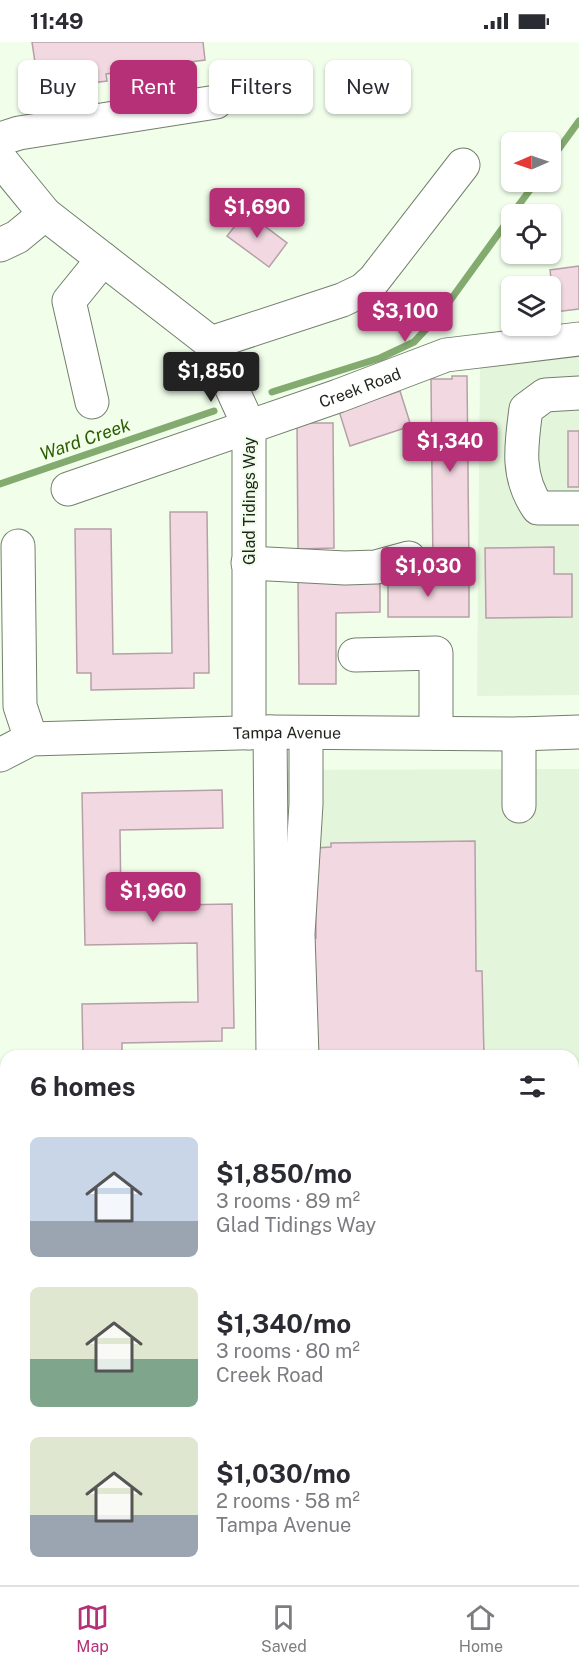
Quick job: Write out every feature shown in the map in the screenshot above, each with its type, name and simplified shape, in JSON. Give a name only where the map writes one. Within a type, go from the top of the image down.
[{"type":"street","points":[[0,156],[19,133],[209,103]]},
{"type":"street","name":"Glad Tidings Way","points":[[0,156],[45,214],[211,343],[249,426],[248,563],[259,733],[273,1050]]},
{"type":"street","points":[[211,343],[342,300],[363,290],[374,280],[463,165]]},
{"type":"street","points":[[0,244],[17,237],[45,214]]},
{"type":"street","points":[[92,402],[69,302],[103,259]]},
{"type":"street","name":"Creek Road","points":[[68,489],[338,396],[446,355],[579,339]]},
{"type":"street","points":[[579,393],[544,395],[526,409],[521,447],[525,490],[538,508],[579,508]]},
{"type":"street","points":[[18,546],[20,706],[31,739]]},
{"type":"street","points":[[248,563],[356,568],[376,567],[409,558]]},
{"type":"street","points":[[355,654],[436,653],[436,733]]},
{"type":"street","name":"Tampa Avenue","points":[[0,755],[31,739],[259,733],[519,734],[579,732]]},
{"type":"street","points":[[302,1050],[298,934],[306,804],[306,733]]},
{"type":"street","points":[[519,734],[519,806]]},
{"type":"shaded area","points":[[579,356],[579,695],[477,696],[480,368]]},
{"type":"shaded area","points":[[579,769],[579,1050],[284,1050],[282,770]]},
{"type":"building","points":[[32,42],[203,42],[205,60],[110,60],[110,73],[106,74],[107,81],[98,82],[98,60],[35,60]]},
{"type":"building","points":[[246,212],[287,243],[269,267],[227,236]]},
{"type":"building","points":[[579,266],[579,309],[561,311],[561,276],[551,276],[550,270]]},
{"type":"building","points":[[452,376],[467,376],[469,567],[433,568],[431,379],[452,379]]},
{"type":"building","points":[[400,391],[411,426],[350,446],[339,411]]},
{"type":"building","points":[[297,423],[333,423],[334,548],[298,549]]},
{"type":"building","points":[[568,431],[579,431],[579,487],[568,487]]},
{"type":"building","points":[[170,512],[207,512],[209,673],[194,673],[194,688],[91,690],[91,673],[77,673],[75,529],[111,529],[113,654],[172,653]]},
{"type":"building","points":[[554,547],[554,574],[572,574],[572,617],[486,618],[485,548]]},
{"type":"building","points":[[380,579],[380,612],[336,613],[336,684],[299,684],[298,580]]},
{"type":"building","points":[[388,579],[469,579],[469,617],[388,617]]},
{"type":"building","points":[[222,790],[223,828],[120,830],[121,906],[232,904],[234,1028],[222,1028],[222,1041],[122,1043],[122,1050],[83,1050],[82,1004],[198,1002],[197,943],[85,945],[82,793]]},
{"type":"building","points":[[475,841],[476,971],[482,971],[484,1050],[314,1050],[304,938],[316,938],[315,848],[331,847],[331,843]]},
{"type":"waterway","name":"Ward Creek","points":[[561,146],[579,121]]},
{"type":"waterway","name":"Ward Creek","points":[[520,204],[528,192]]},
{"type":"waterway","name":"Ward Creek","points":[[272,392],[380,358],[414,342],[441,313],[501,230]]},
{"type":"waterway","name":"Ward Creek","points":[[0,484],[214,411]]}]
